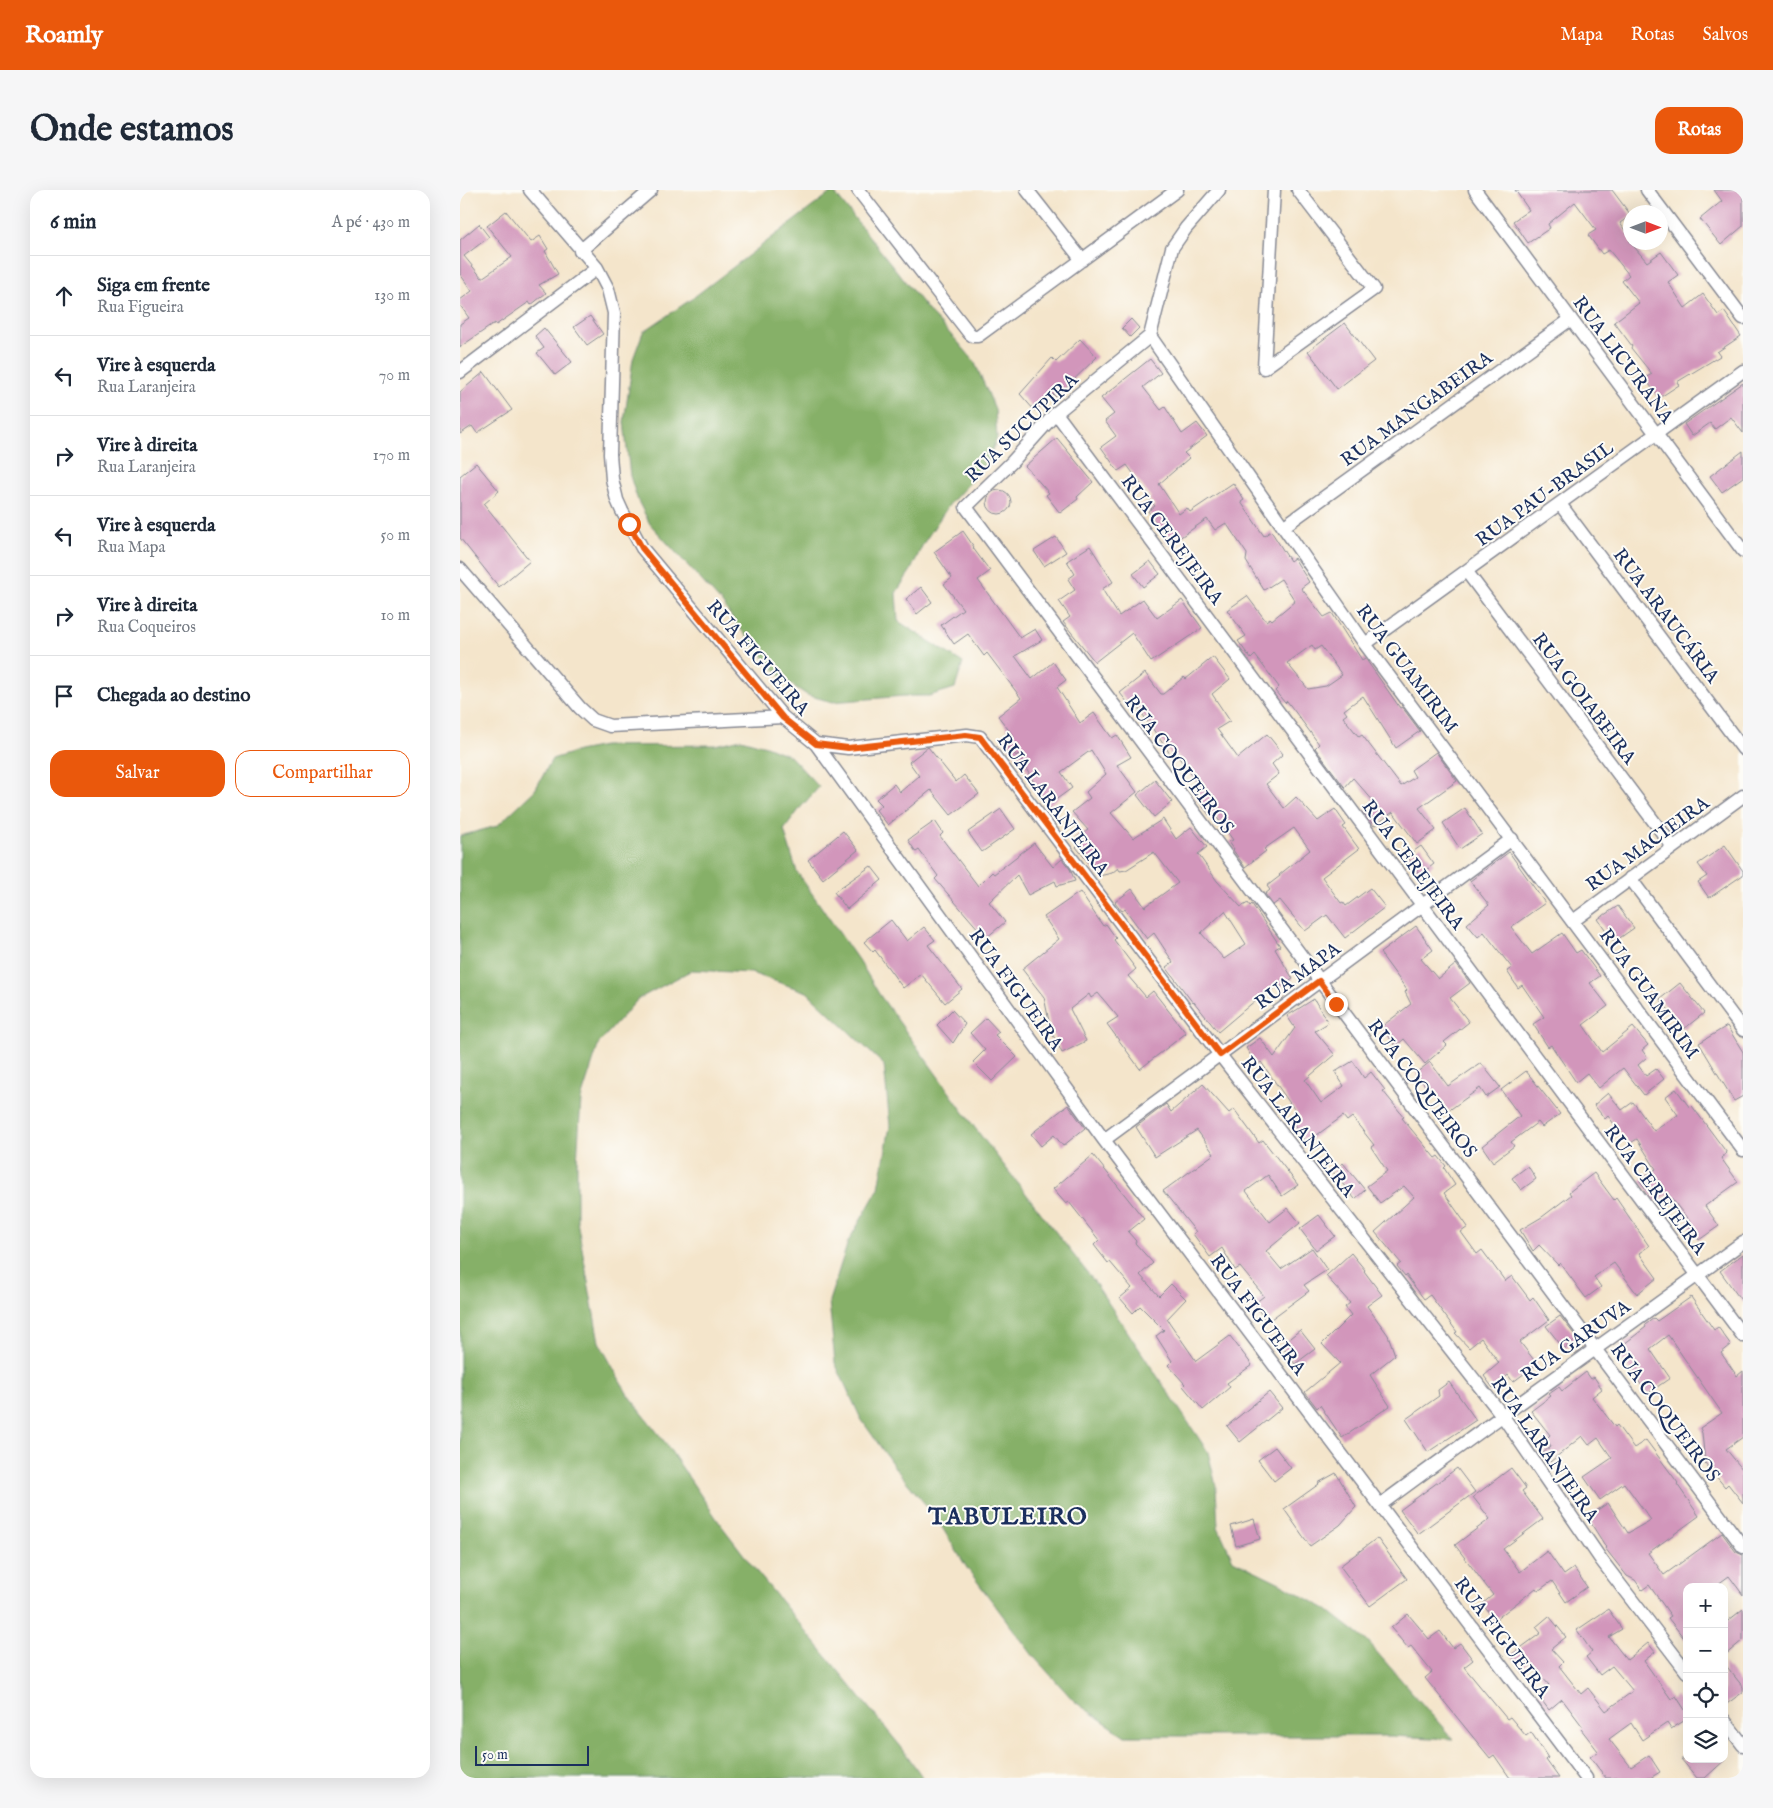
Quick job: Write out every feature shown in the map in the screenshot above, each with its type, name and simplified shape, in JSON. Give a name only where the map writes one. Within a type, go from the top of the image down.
[{"type":"street","name":"RUA FIGUEIRA","points":[[530,190],[596,268],[608,289],[614,313],[610,454],[612,479],[617,500],[642,548],[783,718],[816,744],[1104,1140],[1586,1778]]},
{"type":"street","points":[[580,251],[651,190]]},
{"type":"street","points":[[858,190],[973,336],[978,336],[1177,190]]},
{"type":"street","points":[[1027,190],[1082,260]]},
{"type":"street","points":[[1150,336],[1172,248],[1186,228],[1219,190]]},
{"type":"street","points":[[1274,190],[1264,368],[1374,289],[1298,190]]},
{"type":"street","name":"RUA LICURANA","points":[[1475,190],[1743,551]]},
{"type":"street","points":[[1647,190],[1743,318]]},
{"type":"street","points":[[460,372],[596,268]]},
{"type":"street","name":"RUA MANGABEIRA","points":[[1282,527],[1571,319]]},
{"type":"street","name":"RUA SUCUPIRA","points":[[966,507],[1012,462],[1056,413],[1150,336]]},
{"type":"street","name":"RUA GUAMIRIM","points":[[1150,336],[1282,527],[1366,644],[1743,1149]]},
{"type":"street","name":"RUA PAU-BRASIL","points":[[1366,644],[1743,371]]},
{"type":"street","name":"RUA CEREJEIRA","points":[[1056,413],[1743,1336]]},
{"type":"street","name":"RUA ARAUCÁRIA","points":[[1560,504],[1743,749]]},
{"type":"street","name":"RUA COQUEIROS","points":[[966,507],[1743,1546]]},
{"type":"street","points":[[460,569],[580,708],[593,720],[610,726],[783,718]]},
{"type":"street","name":"RUA GOIABEIRA","points":[[1467,572],[1673,847]]},
{"type":"street","name":"RUA LARANJEIRA","points":[[816,744],[848,748],[966,735],[980,737],[1220,1055],[1502,1415],[1602,1561],[1683,1667]]},
{"type":"street","name":"RUA MACIEIRA","points":[[1573,921],[1743,796]]},
{"type":"street","name":"RUA MAPA","points":[[1104,1140],[1512,839]]},
{"type":"street","points":[[1630,878],[1743,1030]]},
{"type":"street","name":"RUA GARUVA","points":[[1380,1505],[1743,1242]]},
{"type":"street","points":[[1728,1725],[1743,1745]]},
{"type":"green space","points":[[833,191],[931,314],[974,361],[995,409],[997,438],[986,465],[949,505],[923,544],[911,570],[896,593],[898,621],[963,663],[955,688],[929,696],[904,696],[832,702],[807,695],[783,679],[737,625],[722,603],[650,524],[638,501],[630,476],[624,422],[633,359],[643,332],[690,300]]},
{"type":"green space","points":[[741,739],[766,746],[790,756],[819,787],[784,830],[797,872],[863,967],[879,994],[975,1128],[1093,1280],[1208,1452],[1216,1486],[1218,1527],[1233,1560],[1280,1583],[1326,1609],[1367,1641],[1453,1739],[1391,1736],[1125,1736],[1075,1702],[1034,1657],[967,1568],[935,1516],[896,1469],[861,1419],[835,1363],[829,1301],[848,1242],[879,1188],[890,1126],[884,1065],[807,992],[751,973],[692,970],[638,999],[599,1043],[581,1099],[577,1162],[577,1221],[599,1342],[628,1395],[664,1441],[721,1525],[757,1572],[902,1748],[923,1778],[460,1778],[460,836],[497,826],[535,790],[552,759],[604,746],[716,745]]},
{"type":"building","points":[[1515,190],[1612,190],[1623,205],[1623,221],[1620,223],[1623,228],[1623,250],[1637,250],[1647,262],[1661,252],[1678,275],[1668,282],[1685,308],[1703,294],[1718,315],[1724,311],[1741,336],[1717,352],[1720,356],[1677,382],[1679,385],[1659,398],[1645,378],[1652,374],[1631,348],[1632,346],[1614,322],[1639,303],[1622,281],[1629,275],[1609,250],[1602,254],[1588,235],[1596,230],[1575,202],[1548,224],[1550,228],[1528,243],[1513,221],[1529,210]]},
{"type":"building","points":[[1714,190],[1743,190],[1743,226],[1721,245],[1700,219],[1722,201]]},
{"type":"building","points":[[506,211],[531,242],[540,236],[548,249],[545,251],[558,274],[539,285],[546,293],[531,305],[529,302],[460,347],[460,324],[469,318],[460,305],[460,300],[472,291],[460,274],[460,240],[479,224],[489,237],[464,256],[482,278],[512,257],[487,226]]},
{"type":"building","points":[[590,316],[603,334],[587,345],[574,327]]},
{"type":"building","points":[[1131,319],[1139,328],[1130,337],[1122,328]]},
{"type":"building","points":[[1345,323],[1374,361],[1337,389],[1308,351]]},
{"type":"building","points":[[544,328],[572,362],[555,375],[537,353],[544,348],[535,336]]},
{"type":"building","points":[[1080,339],[1097,357],[1056,397],[1053,394],[1035,411],[1020,394],[1052,358],[1056,362]]},
{"type":"building","points":[[1150,359],[1161,373],[1143,387],[1161,410],[1165,407],[1182,434],[1197,423],[1207,436],[1184,453],[1189,458],[1159,484],[1179,514],[1187,508],[1190,512],[1233,483],[1244,500],[1241,502],[1264,536],[1271,531],[1290,561],[1294,558],[1309,582],[1301,588],[1324,617],[1332,613],[1362,660],[1365,658],[1400,708],[1402,707],[1420,731],[1396,748],[1363,696],[1344,710],[1347,714],[1343,717],[1359,737],[1362,735],[1401,786],[1415,777],[1411,770],[1436,752],[1457,781],[1419,808],[1436,830],[1417,844],[1393,812],[1374,826],[1364,813],[1376,804],[1353,778],[1345,787],[1343,785],[1315,748],[1319,744],[1287,701],[1285,703],[1275,691],[1279,687],[1255,655],[1251,659],[1238,641],[1246,636],[1227,610],[1247,596],[1266,621],[1270,618],[1272,620],[1295,601],[1281,579],[1264,590],[1246,561],[1247,554],[1226,523],[1215,530],[1207,519],[1169,545],[1148,511],[1155,506],[1149,499],[1151,498],[1127,465],[1118,471],[1101,447],[1116,436],[1105,421],[1114,414],[1101,398]],"holes":[[[1312,645],[1315,650],[1321,646],[1342,675],[1326,686],[1308,689],[1287,663]]]},
{"type":"building","points":[[484,372],[512,410],[477,433],[472,426],[460,434],[460,392]]},
{"type":"building","points":[[1743,383],[1743,433],[1731,417],[1715,429],[1710,423],[1692,436],[1684,424]]},
{"type":"building","points":[[1057,438],[1093,482],[1077,497],[1078,499],[1060,513],[1046,495],[1049,493],[1025,466]]},
{"type":"building","points":[[1743,451],[1743,477],[1722,492],[1710,476]]},
{"type":"building","points":[[476,463],[499,491],[484,504],[530,561],[499,587],[460,538],[460,476]]},
{"type":"building","points":[[999,490],[1007,494],[1011,502],[1007,510],[999,514],[991,510],[987,502],[991,494]]},
{"type":"building","points":[[963,531],[990,571],[978,580],[1020,638],[1035,629],[1042,640],[1015,656],[1032,679],[1053,662],[1066,680],[1057,687],[1080,723],[1094,713],[1112,738],[1117,735],[1131,757],[1117,765],[1137,792],[1111,813],[1133,838],[1163,819],[1176,839],[1191,827],[1207,847],[1198,854],[1217,881],[1241,907],[1248,903],[1250,906],[1252,904],[1280,946],[1275,949],[1293,979],[1279,988],[1277,985],[1257,999],[1218,1032],[1193,1003],[1166,967],[1173,962],[1154,933],[1147,939],[1125,909],[1122,911],[1115,902],[1132,889],[1145,907],[1178,883],[1154,852],[1126,870],[1120,871],[1118,868],[1112,873],[1099,876],[1076,847],[1078,845],[1075,839],[1088,830],[1072,812],[1090,798],[1086,792],[1106,774],[1091,750],[1061,772],[1072,788],[1047,806],[1018,754],[1016,756],[1006,743],[1014,737],[998,716],[1021,698],[987,653],[984,656],[968,634],[954,644],[941,625],[963,609],[944,584],[952,578],[934,552]],"holes":[[[1225,911],[1246,944],[1224,959],[1201,933]]]},
{"type":"building","points":[[1056,537],[1066,552],[1044,566],[1034,551]]},
{"type":"building","points":[[1090,546],[1113,582],[1102,589],[1119,616],[1143,599],[1157,618],[1182,600],[1202,628],[1151,662],[1132,633],[1095,662],[1063,622],[1070,617],[1059,601],[1075,590],[1068,579],[1075,574],[1067,561]]},
{"type":"building","points":[[1150,561],[1160,574],[1143,587],[1133,574]]},
{"type":"building","points":[[921,587],[932,602],[917,614],[906,599]]},
{"type":"building","points":[[1213,657],[1230,679],[1212,694],[1230,721],[1217,729],[1238,758],[1267,734],[1283,754],[1272,764],[1279,774],[1266,784],[1284,808],[1296,797],[1318,821],[1335,809],[1346,825],[1343,827],[1359,849],[1322,877],[1341,903],[1343,902],[1346,906],[1370,888],[1385,907],[1345,938],[1327,915],[1305,931],[1280,900],[1273,905],[1265,894],[1270,890],[1267,886],[1310,850],[1294,828],[1264,849],[1266,851],[1245,867],[1229,842],[1233,840],[1213,812],[1209,815],[1193,793],[1201,788],[1177,755],[1173,758],[1136,705],[1132,708],[1120,693],[1145,673],[1161,694],[1163,694],[1184,677],[1186,679]]},
{"type":"building","points":[[928,747],[956,782],[964,775],[979,794],[951,815],[931,790],[888,825],[876,810],[882,805],[876,799],[894,784],[900,792],[919,776],[909,762]]},
{"type":"building","points":[[1155,780],[1172,802],[1154,817],[1137,795]]},
{"type":"building","points":[[1465,808],[1482,834],[1460,849],[1443,823]]},
{"type":"building","points":[[1001,809],[1015,829],[982,852],[968,832]]},
{"type":"building","points":[[935,821],[943,833],[940,836],[978,886],[992,872],[994,874],[1034,843],[1053,867],[1062,859],[1070,869],[1075,881],[1057,886],[1055,881],[1028,895],[1017,875],[989,902],[1005,922],[986,938],[935,879],[938,876],[919,850],[916,852],[908,840]]},
{"type":"building","points":[[843,831],[858,850],[823,879],[808,860]]},
{"type":"building","points":[[1725,845],[1743,871],[1743,875],[1709,898],[1698,882],[1707,876],[1698,864]]},
{"type":"building","points":[[1421,846],[1434,864],[1420,875],[1407,856]]},
{"type":"building","points":[[1509,852],[1545,903],[1511,927],[1532,954],[1562,933],[1576,953],[1581,950],[1600,976],[1590,983],[1608,1006],[1583,1025],[1602,1052],[1633,1027],[1648,1045],[1642,1050],[1647,1057],[1638,1065],[1646,1076],[1656,1069],[1664,1079],[1644,1095],[1623,1068],[1599,1088],[1587,1073],[1576,1082],[1551,1045],[1548,1047],[1533,1024],[1544,1017],[1522,985],[1518,988],[1507,971],[1512,968],[1484,932],[1478,937],[1467,924],[1489,905],[1470,881]]},
{"type":"building","points":[[871,866],[882,880],[847,909],[834,892]]},
{"type":"building","points":[[1080,892],[1103,926],[1106,924],[1116,938],[1114,940],[1136,969],[1128,976],[1146,997],[1153,991],[1186,1033],[1140,1069],[1107,1024],[1118,1017],[1098,993],[1091,998],[1089,994],[1070,1009],[1086,1041],[1062,1053],[1051,1031],[1044,997],[1022,969],[1059,939],[1044,917]]},
{"type":"building","points":[[1618,906],[1634,928],[1614,942],[1598,919]]},
{"type":"building","points":[[891,920],[907,941],[924,927],[935,940],[928,945],[962,989],[945,1003],[921,974],[903,988],[875,950],[873,952],[864,942]]},
{"type":"building","points":[[1416,926],[1433,950],[1421,959],[1438,979],[1456,964],[1470,983],[1450,998],[1469,1022],[1444,1042],[1447,1045],[1425,1064],[1404,1039],[1396,1046],[1381,1027],[1411,1004],[1405,992],[1407,990],[1380,953]]},
{"type":"building","points":[[1680,983],[1704,1013],[1684,1029],[1660,999]]},
{"type":"building","points":[[1314,999],[1328,1023],[1315,1031],[1335,1055],[1305,1080],[1321,1103],[1344,1086],[1335,1072],[1353,1061],[1364,1078],[1371,1072],[1385,1090],[1383,1091],[1404,1117],[1402,1118],[1435,1158],[1438,1156],[1446,1166],[1444,1168],[1455,1185],[1444,1193],[1468,1227],[1461,1232],[1477,1254],[1482,1250],[1505,1281],[1512,1276],[1530,1300],[1533,1297],[1549,1320],[1520,1342],[1537,1364],[1513,1382],[1508,1375],[1493,1388],[1484,1376],[1499,1363],[1481,1338],[1469,1348],[1455,1333],[1457,1332],[1430,1295],[1424,1299],[1405,1276],[1397,1266],[1401,1263],[1375,1232],[1414,1197],[1404,1186],[1380,1203],[1367,1186],[1387,1171],[1371,1147],[1374,1145],[1352,1117],[1347,1121],[1343,1116],[1306,1143],[1294,1125],[1301,1119],[1261,1062],[1257,1065],[1246,1048],[1260,1038],[1274,1057],[1295,1028],[1287,1016]]},
{"type":"building","points":[[952,1010],[965,1024],[953,1043],[937,1025]]},
{"type":"building","points":[[986,1018],[999,1032],[995,1035],[1017,1057],[992,1081],[973,1062],[985,1050],[970,1033]]},
{"type":"building","points":[[1727,1026],[1743,1052],[1743,1096],[1734,1101],[1699,1043]]},
{"type":"building","points":[[1430,1062],[1448,1086],[1481,1063],[1500,1087],[1486,1097],[1480,1088],[1448,1111],[1433,1090],[1430,1092],[1416,1073]]},
{"type":"building","points":[[1526,1071],[1560,1114],[1542,1127],[1538,1122],[1511,1142],[1514,1146],[1493,1162],[1482,1146],[1520,1116],[1501,1090]]},
{"type":"building","points":[[1203,1084],[1229,1113],[1234,1109],[1259,1143],[1263,1140],[1298,1185],[1282,1196],[1268,1175],[1246,1191],[1270,1222],[1288,1208],[1300,1223],[1266,1251],[1281,1269],[1312,1248],[1327,1270],[1304,1285],[1309,1291],[1267,1322],[1254,1304],[1264,1296],[1240,1267],[1235,1270],[1222,1248],[1210,1257],[1193,1234],[1196,1232],[1163,1191],[1214,1154],[1197,1130],[1155,1157],[1136,1127],[1166,1104],[1171,1112]]},
{"type":"building","points":[[1676,1089],[1690,1108],[1692,1106],[1727,1153],[1721,1158],[1738,1182],[1705,1206],[1719,1226],[1699,1240],[1687,1223],[1690,1222],[1668,1194],[1656,1202],[1640,1181],[1656,1169],[1637,1139],[1629,1144],[1608,1116],[1605,1119],[1594,1105],[1608,1093],[1622,1110],[1633,1102],[1654,1131],[1678,1115],[1665,1097]]},
{"type":"building","points":[[1068,1105],[1085,1128],[1063,1146],[1054,1135],[1041,1146],[1031,1134]]},
{"type":"building","points":[[1093,1155],[1144,1219],[1128,1232],[1153,1263],[1140,1275],[1159,1296],[1171,1284],[1186,1299],[1167,1319],[1196,1361],[1230,1336],[1252,1365],[1227,1383],[1230,1387],[1203,1410],[1183,1386],[1185,1384],[1168,1365],[1172,1361],[1156,1336],[1164,1330],[1140,1306],[1133,1313],[1120,1298],[1132,1288],[1094,1245],[1099,1240],[1069,1202],[1066,1204],[1053,1189]]},
{"type":"building","points":[[1343,1163],[1365,1190],[1355,1199],[1333,1172]]},
{"type":"building","points":[[1528,1166],[1536,1179],[1521,1190],[1512,1178]]},
{"type":"building","points":[[1594,1173],[1614,1200],[1616,1198],[1649,1246],[1639,1253],[1657,1278],[1637,1294],[1614,1263],[1594,1277],[1601,1287],[1586,1298],[1560,1263],[1558,1265],[1539,1245],[1533,1251],[1520,1230],[1542,1217],[1571,1195],[1569,1192]]},
{"type":"building","points":[[1319,1215],[1335,1236],[1316,1250],[1300,1229]]},
{"type":"building","points":[[1351,1253],[1382,1295],[1367,1306],[1388,1335],[1395,1355],[1370,1375],[1390,1406],[1342,1438],[1320,1405],[1317,1408],[1305,1392],[1340,1363],[1322,1344],[1351,1315],[1345,1307],[1350,1303],[1326,1276]]},
{"type":"building","points":[[1743,1254],[1743,1303],[1720,1271]]},
{"type":"building","points":[[1691,1297],[1714,1330],[1718,1327],[1731,1345],[1721,1353],[1737,1376],[1743,1371],[1743,1437],[1726,1449],[1743,1470],[1743,1503],[1728,1484],[1725,1487],[1705,1463],[1700,1428],[1722,1413],[1668,1335],[1650,1349],[1670,1378],[1647,1394],[1615,1351],[1646,1327],[1645,1325],[1654,1318],[1657,1321]]},
{"type":"building","points":[[1560,1316],[1577,1338],[1564,1349],[1546,1326]]},
{"type":"building","points":[[1300,1330],[1315,1349],[1295,1364],[1281,1345]]},
{"type":"building","points":[[1586,1372],[1591,1379],[1594,1377],[1602,1389],[1592,1397],[1634,1448],[1646,1440],[1678,1483],[1699,1516],[1648,1553],[1664,1575],[1722,1533],[1736,1552],[1743,1555],[1743,1595],[1729,1576],[1719,1583],[1683,1583],[1683,1637],[1668,1618],[1671,1616],[1649,1585],[1642,1590],[1635,1580],[1627,1576],[1605,1548],[1587,1517],[1608,1503],[1628,1533],[1651,1520],[1624,1483],[1600,1500],[1584,1477],[1612,1458],[1598,1438],[1589,1445],[1582,1436],[1550,1462],[1543,1453],[1551,1446],[1546,1439],[1550,1435],[1531,1411],[1551,1396],[1549,1394],[1559,1387],[1562,1391]]},
{"type":"building","points":[[1449,1382],[1476,1420],[1428,1452],[1406,1419],[1439,1396],[1438,1390]]},
{"type":"building","points":[[1269,1392],[1282,1408],[1240,1442],[1227,1426]]},
{"type":"building","points":[[1275,1447],[1291,1468],[1274,1481],[1258,1460]]},
{"type":"building","points":[[1457,1468],[1475,1492],[1418,1534],[1400,1510]]},
{"type":"building","points":[[1511,1468],[1526,1488],[1522,1491],[1543,1519],[1503,1549],[1520,1572],[1547,1551],[1564,1575],[1574,1568],[1587,1587],[1566,1602],[1552,1581],[1538,1591],[1536,1588],[1495,1620],[1482,1604],[1493,1595],[1455,1545],[1490,1519],[1473,1497]]},
{"type":"building","points":[[1336,1473],[1356,1507],[1340,1525],[1310,1546],[1284,1509],[1318,1483]]},
{"type":"building","points":[[1254,1519],[1260,1539],[1236,1546],[1231,1526]]},
{"type":"building","points":[[1377,1538],[1407,1579],[1370,1606],[1340,1566]]},
{"type":"building","points":[[1608,1609],[1622,1629],[1609,1637],[1627,1660],[1648,1643],[1655,1652],[1644,1661],[1671,1699],[1676,1696],[1683,1707],[1683,1722],[1671,1729],[1667,1723],[1642,1740],[1631,1723],[1609,1739],[1631,1767],[1649,1755],[1660,1772],[1650,1778],[1606,1778],[1590,1757],[1598,1751],[1562,1699],[1549,1710],[1537,1694],[1549,1685],[1528,1661],[1522,1670],[1511,1655],[1541,1633],[1536,1627],[1549,1616],[1566,1637],[1551,1649],[1563,1662],[1559,1666],[1581,1694],[1588,1688],[1606,1711],[1633,1691],[1612,1666],[1600,1675],[1586,1657],[1592,1652],[1577,1630]]},
{"type":"building","points":[[1743,1609],[1743,1640],[1728,1653],[1728,1628],[1728,1621]]},
{"type":"building","points":[[1408,1614],[1429,1639],[1440,1631],[1453,1648],[1460,1643],[1473,1660],[1464,1667],[1507,1719],[1510,1717],[1526,1736],[1531,1732],[1548,1758],[1546,1760],[1559,1778],[1510,1778],[1494,1755],[1490,1758],[1425,1678],[1432,1672],[1411,1646],[1408,1648],[1391,1628]]},
{"type":"building","points":[[1728,1668],[1743,1687],[1743,1692],[1728,1703]]},
{"type":"building","points":[[1684,1763],[1722,1763],[1705,1778],[1697,1778]]},
{"type":"district","name":"TABULEIRO","points":[[1008,1516]]},
{"type":"route","points":[[629,524],[642,548],[783,718],[816,744],[848,748],[966,735],[980,737],[1220,1055],[1319,981],[1336,1004]]}]
